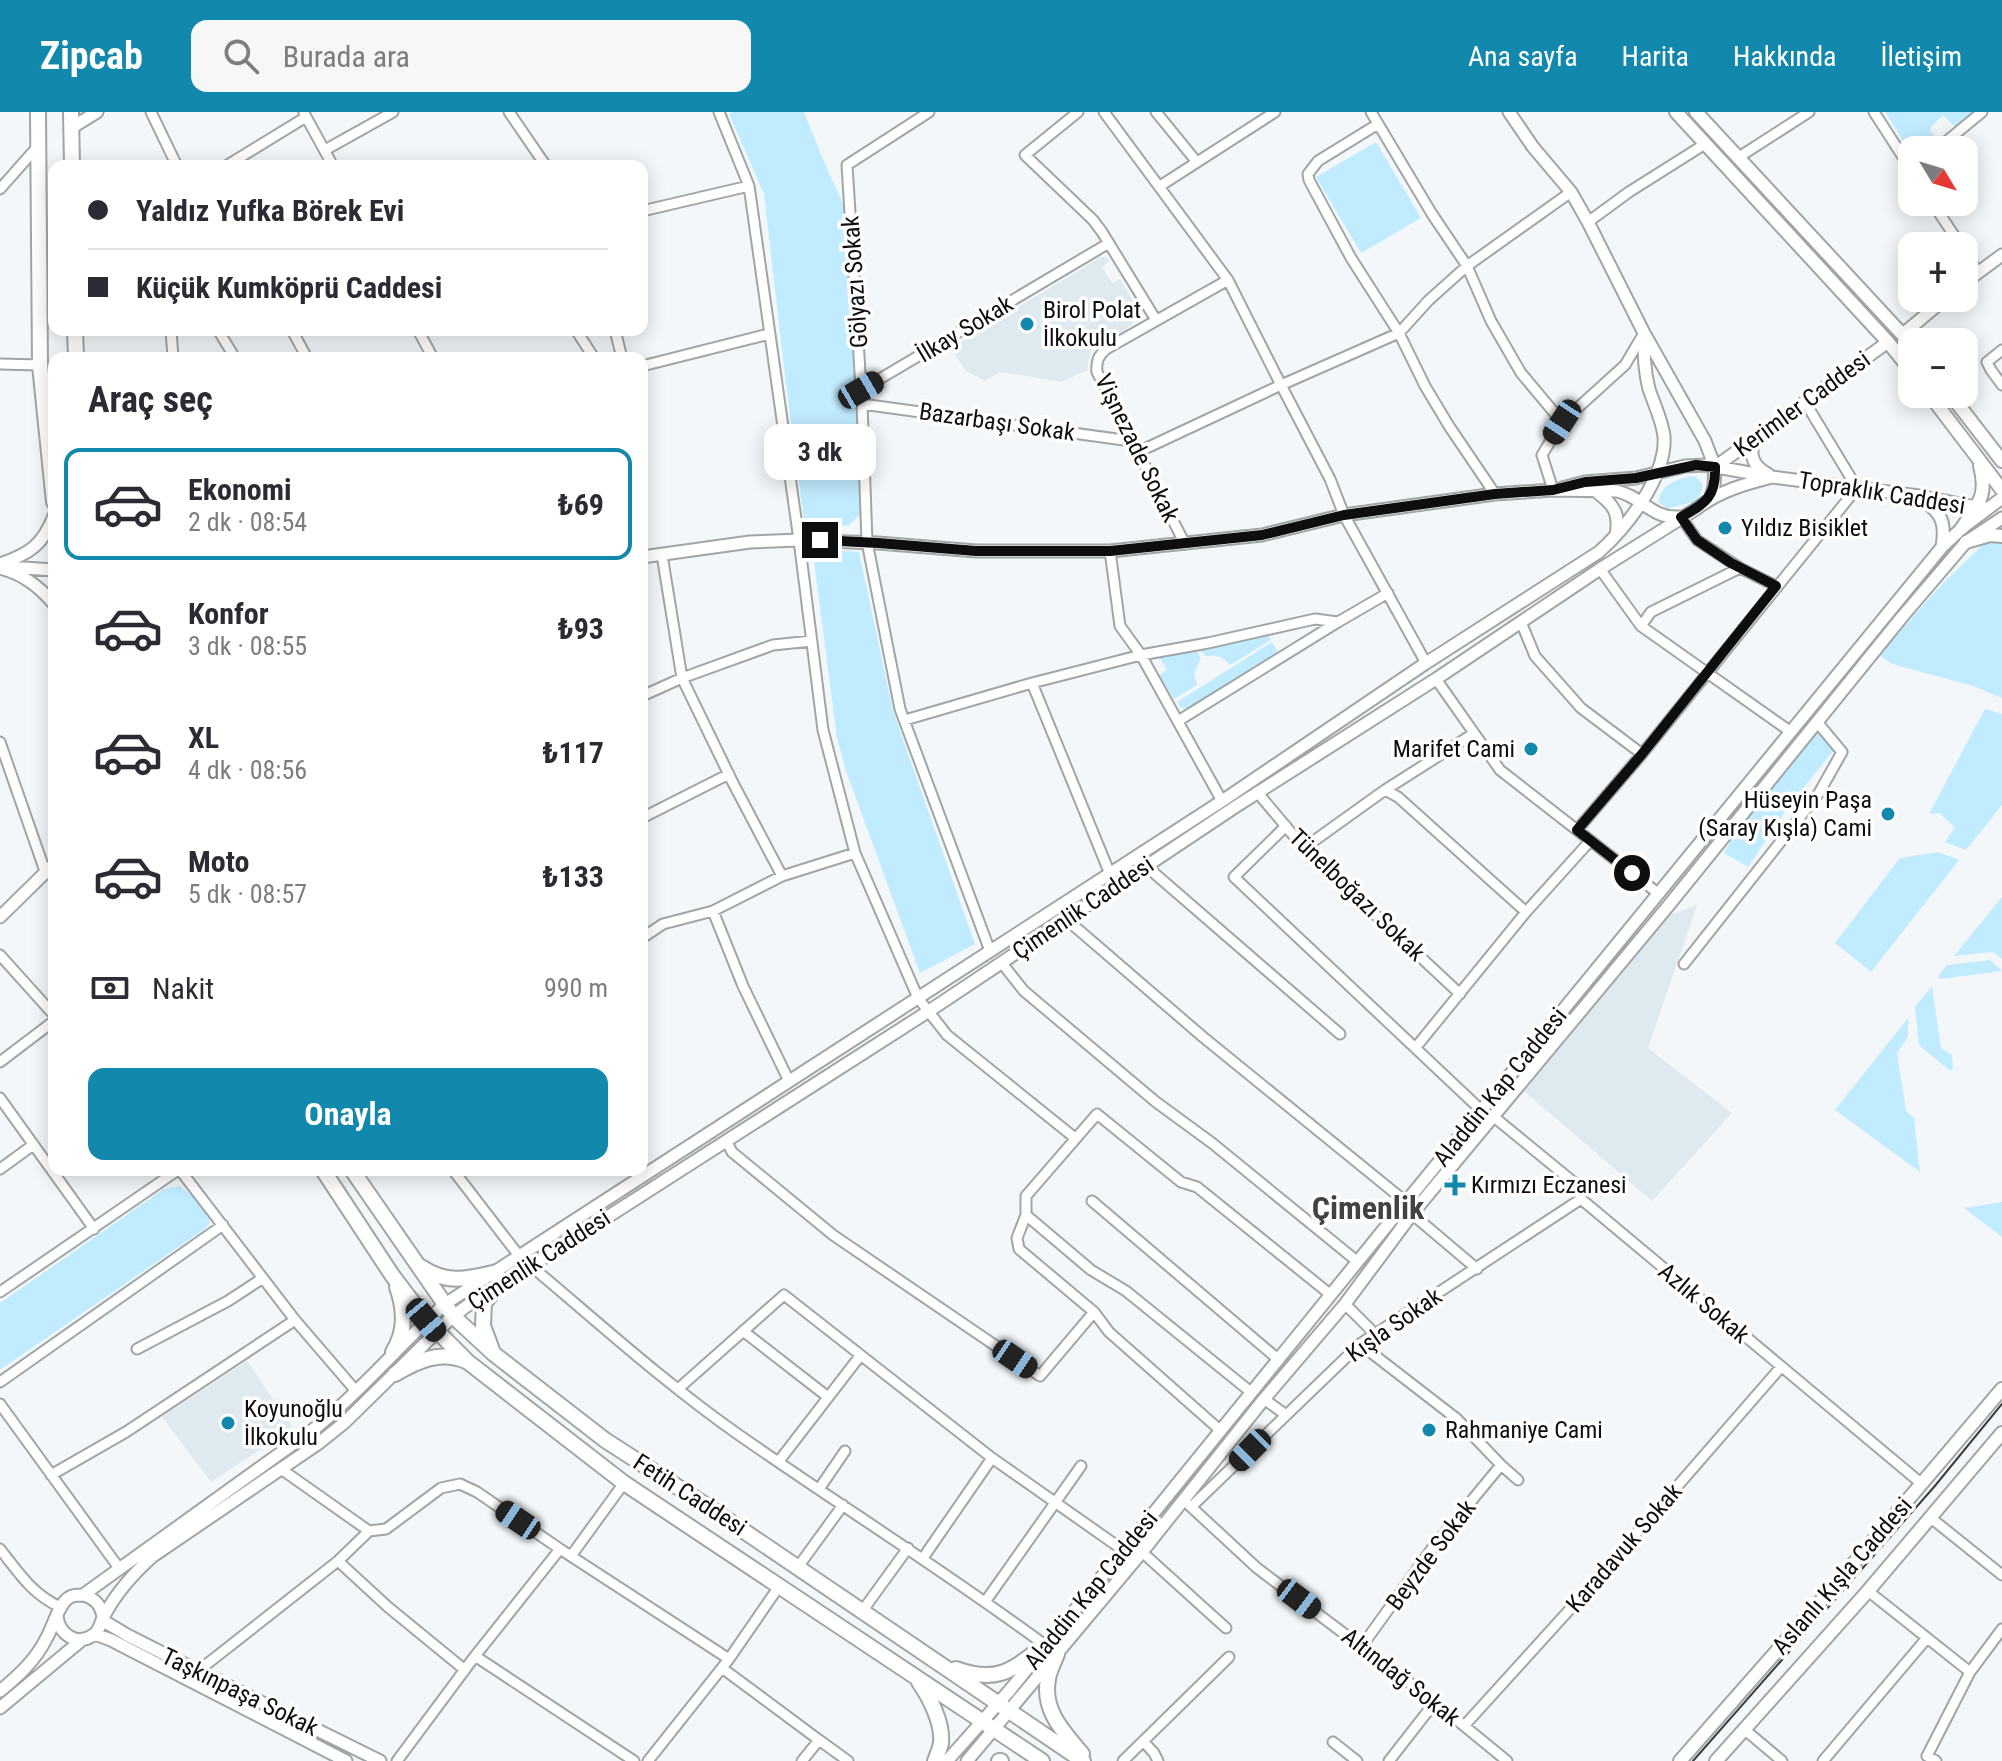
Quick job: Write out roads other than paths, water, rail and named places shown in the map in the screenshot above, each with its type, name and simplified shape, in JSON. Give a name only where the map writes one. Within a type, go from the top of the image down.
[{"type":"main road","points":[[38,112],[40,365],[48,443]]},
{"type":"main road","points":[[71,112],[72,160]]},
{"type":"main road","points":[[1676,112],[1898,354]]},
{"type":"main road","points":[[1696,112],[1898,329]]},
{"type":"main road","points":[[1940,408],[2002,490]]},
{"type":"main road","points":[[1961,408],[2002,461]]},
{"type":"main road","points":[[1990,446],[2002,454]]},
{"type":"main road","points":[[1962,528],[1976,507],[1984,485],[1977,455]]},
{"type":"main road","points":[[1966,542],[1990,535],[2002,536]]},
{"type":"main road","name":"Fetih Caddesi","points":[[327,1176],[392,1275],[426,1320],[468,1362],[624,1483],[1042,1761]]},
{"type":"main road","name":"Fetih Caddesi","points":[[356,1176],[449,1310],[494,1354],[605,1440],[1085,1761]]},
{"type":"main road","points":[[412,1256],[431,1274],[445,1279],[497,1279],[484,1303],[483,1326],[494,1354]]},
{"type":"main road","points":[[392,1275],[404,1321],[393,1352]]},
{"type":"main road","points":[[395,1374],[413,1364],[437,1357],[468,1362]]},
{"type":"main road","name":"Aslanlı Kışla Caddesi","points":[[1680,1761],[2002,1389]]},
{"type":"main road","name":"Aslanlı Kışla Caddesi","points":[[1716,1761],[1868,1591],[2002,1433]]},
{"type":"main road","points":[[942,1664],[979,1676],[998,1675],[1051,1650]]},
{"type":"main road","points":[[1051,1650],[1047,1696],[1050,1710],[1085,1761]]},
{"type":"main road","points":[[914,1676],[932,1703],[940,1728],[941,1742],[935,1761]]},
{"type":"street","points":[[71,128],[97,112]]},
{"type":"street","points":[[151,112],[174,160]]},
{"type":"street","points":[[325,150],[393,112]]},
{"type":"street","points":[[509,112],[542,160]]},
{"type":"street","points":[[719,112],[749,186],[823,730],[855,853],[918,998],[947,1035],[1075,1138]]},
{"type":"street","name":"Gölyazı Sokak","points":[[929,112],[847,165],[867,542],[900,709],[990,951]]},
{"type":"street","points":[[1078,112],[1025,155],[1093,220],[1156,320]]},
{"type":"street","points":[[1104,112],[1228,280],[1330,479],[1344,515],[1426,663]]},
{"type":"street","points":[[1156,112],[1196,161]]},
{"type":"street","points":[[1160,186],[1275,112]]},
{"type":"street","points":[[1371,112],[1467,266],[1491,321],[1521,373],[1562,422]]},
{"type":"street","points":[[1509,112],[1533,147],[1571,192],[1644,333],[1705,441],[1715,467],[1711,497]]},
{"type":"street","points":[[1739,157],[1809,112]]},
{"type":"street","points":[[1874,112],[1898,148]]},
{"type":"street","points":[[1953,136],[1982,112]]},
{"type":"street","points":[[235,160],[305,114],[330,160]]},
{"type":"street","points":[[1378,124],[1318,161],[1308,174],[1309,180],[1351,258],[1399,333],[1425,386],[1495,494]]},
{"type":"street","points":[[1588,222],[1705,144]]},
{"type":"street","points":[[0,189],[38,146]]},
{"type":"street","points":[[648,210],[749,186]]},
{"type":"street","points":[[1138,452],[1399,333],[1429,300],[1467,266],[1571,192]]},
{"type":"street","name":"İlkay Sokak","points":[[861,390],[1109,243]]},
{"type":"street","points":[[1978,272],[2002,255]]},
{"type":"street","name":"Vişnezade Sokak","points":[[1185,544],[1097,372],[1096,363],[1106,349],[1228,280]]},
{"type":"street","points":[[1910,328],[1929,312]]},
{"type":"street","points":[[1553,490],[1542,455],[1562,422],[1618,372],[1644,333]]},
{"type":"street","name":"Çimenlik Caddesi","points":[[648,1166],[789,1081],[918,998],[1599,552],[1615,537],[1652,486],[1664,448],[1664,434],[1646,375],[1644,333]]},
{"type":"street","points":[[648,364],[769,334]]},
{"type":"street","name":"Kerimler Caddesi","points":[[1715,467],[1888,342]]},
{"type":"street","points":[[2002,350],[1987,362],[2002,385]]},
{"type":"street","points":[[0,364],[40,365]]},
{"type":"street","points":[[1577,830],[1857,488],[1805,402]]},
{"type":"street","name":"Bazarbaşı Sokak","points":[[862,404],[1131,441]]},
{"type":"street","points":[[1754,440],[1751,451],[1754,462],[1761,471],[1772,477]]},
{"type":"street","name":"Topraklık Caddesi","points":[[1553,490],[1585,482],[1636,478],[1696,465],[1919,496],[1976,507],[1991,506]]},
{"type":"street","name":"Topraklık Caddesi","points":[[1711,497],[1772,477]]},
{"type":"street","points":[[648,556],[750,542],[799,540],[976,551],[1110,551],[1262,535],[1344,515],[1495,494],[1553,490],[1617,491],[1627,493],[1664,517],[1681,517],[1697,540],[1740,568],[1776,586]]},
{"type":"street","points":[[1597,492],[1615,509],[1618,525],[1615,537]]},
{"type":"street","points":[[1919,496],[1940,517],[1945,528],[1942,547]]},
{"type":"street","name":"Çimenlik Caddesi","points":[[497,1279],[531,1266],[929,1011],[1257,792],[1436,679],[1711,497]]},
{"type":"street","name":"Aladdin Kap Caddesi","points":[[1051,1650],[1123,1550],[1942,547],[2002,498]]},
{"type":"street","name":"Aladdin Kap Caddesi","points":[[967,1761],[989,1725],[1051,1650],[1188,1503],[1264,1399],[1345,1304],[1412,1214],[1669,905],[1902,617],[1966,542],[2002,518]]},
{"type":"street","points":[[0,566],[32,549],[48,531]]},
{"type":"street","points":[[1110,551],[1120,626],[1141,655],[1222,801]]},
{"type":"street","points":[[662,555],[682,678],[782,876]]},
{"type":"street","points":[[0,566],[48,570]]},
{"type":"street","points":[[0,566],[34,583],[48,598]]},
{"type":"street","points":[[1641,626],[1651,612],[1740,568]]},
{"type":"street","points":[[1600,569],[1641,626],[1791,732]]},
{"type":"street","points":[[1178,721],[1388,593]]},
{"type":"street","points":[[905,720],[1141,655],[1315,619],[1338,622]]},
{"type":"street","points":[[1521,622],[1535,656],[1581,708],[1642,754]]},
{"type":"street","points":[[648,693],[773,645],[812,641]]},
{"type":"street","points":[[1436,679],[1500,770],[1669,905]]},
{"type":"street","points":[[1032,683],[1110,874]]},
{"type":"street","points":[[1684,964],[1819,793],[1842,752],[1817,722]]},
{"type":"street","points":[[1304,848],[1385,790],[1473,734]]},
{"type":"street","points":[[0,742],[48,862]]},
{"type":"street","points":[[648,815],[729,774]]},
{"type":"street","points":[[1385,790],[1398,797],[1526,912]]},
{"type":"street","name":"Tünelboğazı Sokak","points":[[1257,792],[1304,848],[1460,994]]},
{"type":"street","points":[[1286,826],[1234,877],[1481,1110]]},
{"type":"street","points":[[1416,1047],[1526,912],[1590,841]]},
{"type":"street","points":[[648,934],[663,924],[713,911],[782,876],[855,853]]},
{"type":"street","points":[[1146,866],[1340,1034]]},
{"type":"street","points":[[0,917],[48,869]]},
{"type":"street","points":[[713,911],[743,986],[789,1081]]},
{"type":"street","points":[[1066,919],[1203,1037],[1406,1202]]},
{"type":"street","points":[[0,955],[48,1011]]},
{"type":"street","points":[[1001,962],[1024,991],[1156,1102],[1212,1143],[1358,1262]]},
{"type":"street","points":[[0,1062],[48,1023]]},
{"type":"street","points":[[0,1098],[48,1166]]},
{"type":"street","points":[[1221,1431],[1109,1332],[1094,1312],[1019,1249],[1017,1238],[1026,1215],[1026,1196],[1097,1114],[1181,1182],[1197,1187],[1331,1295]]},
{"type":"street","name":"Azlık Sokak","points":[[1494,1117],[1577,1185],[1581,1199],[1922,1484]]},
{"type":"street","points":[[726,1140],[732,1152],[833,1235],[1040,1376],[1094,1312]]},
{"type":"street","points":[[0,1169],[33,1145]]},
{"type":"street","points":[[56,1176],[94,1229]]},
{"type":"street","points":[[0,1292],[170,1176]]},
{"type":"street","points":[[184,1176],[295,1320],[356,1391]]},
{"type":"street","points":[[458,1176],[520,1257]]},
{"type":"street","name":"Çimenlik Caddesi","points":[[83,1595],[330,1416],[426,1320],[449,1310],[497,1279],[520,1257],[633,1176]]},
{"type":"street","name":"Kışla Sokak","points":[[1188,1503],[1374,1333],[1581,1199]]},
{"type":"street","points":[[1092,1201],[1279,1360]]},
{"type":"street","points":[[1412,1214],[1477,1269]]},
{"type":"street","points":[[1026,1215],[1091,1270],[1126,1291],[1252,1393]]},
{"type":"street","points":[[0,1382],[223,1225]]},
{"type":"street","points":[[531,1266],[738,1435],[923,1558],[1051,1650]]},
{"type":"street","points":[[137,1349],[228,1301],[263,1278]]},
{"type":"street","points":[[678,1389],[784,1295],[992,1458],[1123,1550]]},
{"type":"street","points":[[1345,1304],[1374,1333]]},
{"type":"street","points":[[0,1708],[99,1629],[102,1618],[131,1577],[153,1556],[332,1433],[437,1333],[449,1310]]},
{"type":"street","points":[[51,1475],[126,1432],[295,1320]]},
{"type":"street","points":[[743,1331],[828,1397]]},
{"type":"street","points":[[1360,1344],[1457,1419],[1518,1480]]},
{"type":"street","points":[[779,1461],[860,1356]]},
{"type":"street","name":"Karadavuk Sokak","points":[[1464,1726],[1781,1367]]},
{"type":"street","points":[[1264,1399],[1286,1415]]},
{"type":"street","points":[[0,1404],[119,1568]]},
{"type":"street","points":[[819,1489],[845,1451]]},
{"type":"street","points":[[923,1558],[992,1458]]},
{"type":"street","name":"Beyzde Sokak","points":[[1362,1646],[1431,1550],[1501,1465]]},
{"type":"street","points":[[985,1602],[1081,1466]]},
{"type":"street","points":[[281,1469],[369,1531]]},
{"type":"street","points":[[571,1556],[624,1483]]},
{"type":"street","points":[[198,1671],[338,1561],[369,1531],[386,1529],[441,1488],[460,1484],[477,1492],[729,1659]]},
{"type":"street","name":"Altındağ Sokak","points":[[1188,1503],[1257,1568],[1435,1702],[1507,1761]]},
{"type":"street","points":[[798,1567],[843,1505]]},
{"type":"street","points":[[1931,1518],[2002,1575]]},
{"type":"street","points":[[863,1610],[908,1548]]},
{"type":"street","points":[[0,1549],[36,1592],[59,1611]]},
{"type":"street","points":[[397,1761],[560,1549]]},
{"type":"street","points":[[1142,1552],[1226,1628]]},
{"type":"street","points":[[338,1561],[465,1670]]},
{"type":"street","points":[[648,1761],[729,1659],[780,1585]]},
{"type":"street","points":[[1868,1591],[1970,1672]]},
{"type":"street","points":[[0,1691],[35,1658],[59,1611],[70,1597],[83,1595],[95,1600],[102,1618]]},
{"type":"street","points":[[59,1611],[58,1622],[70,1637],[111,1640],[346,1761]]},
{"type":"street","name":"Taşkınpaşa Sokak","points":[[102,1618],[127,1635],[380,1761]]},
{"type":"street","points":[[1932,1758],[1970,1672],[2002,1629]]},
{"type":"street","points":[[1823,1761],[1927,1638]]},
{"type":"street","points":[[475,1656],[634,1761]]},
{"type":"street","points":[[1123,1761],[1229,1657]]},
{"type":"street","points":[[722,1668],[848,1761]]},
{"type":"street","points":[[1389,1761],[1435,1702]]},
{"type":"street","name":"Aladdin Kap Caddesi","points":[[947,1761],[989,1725]]},
{"type":"street","points":[[1744,1729],[1782,1761]]},
{"type":"street","points":[[802,1761],[819,1740]]},
{"type":"street","points":[[1143,1741],[1158,1761]]},
{"type":"street","points":[[1333,1742],[1357,1761]]},
{"type":"tram line","points":[[1693,1761],[1934,1487],[2002,1404]]},
{"type":"place","name":"Birol Polat İlkokulu","points":[[1027,324]]},
{"type":"place","name":"Yıldız Bisiklet","points":[[1725,528]]},
{"type":"place","name":"Marifet Cami","points":[[1531,749]]},
{"type":"place","name":"Hüseyin Paşa (Saray Kışla) Cami","points":[[1888,814]]},
{"type":"place","name":"Kırmızı Eczanesi","points":[[1455,1185]]},
{"type":"place","name":"Koyunoğlu İlkokulu","points":[[228,1423]]},
{"type":"place","name":"Rahmaniye Cami","points":[[1429,1430]]},
{"type":"district","name":"Çimenlik","points":[[1368,1208]]}]
